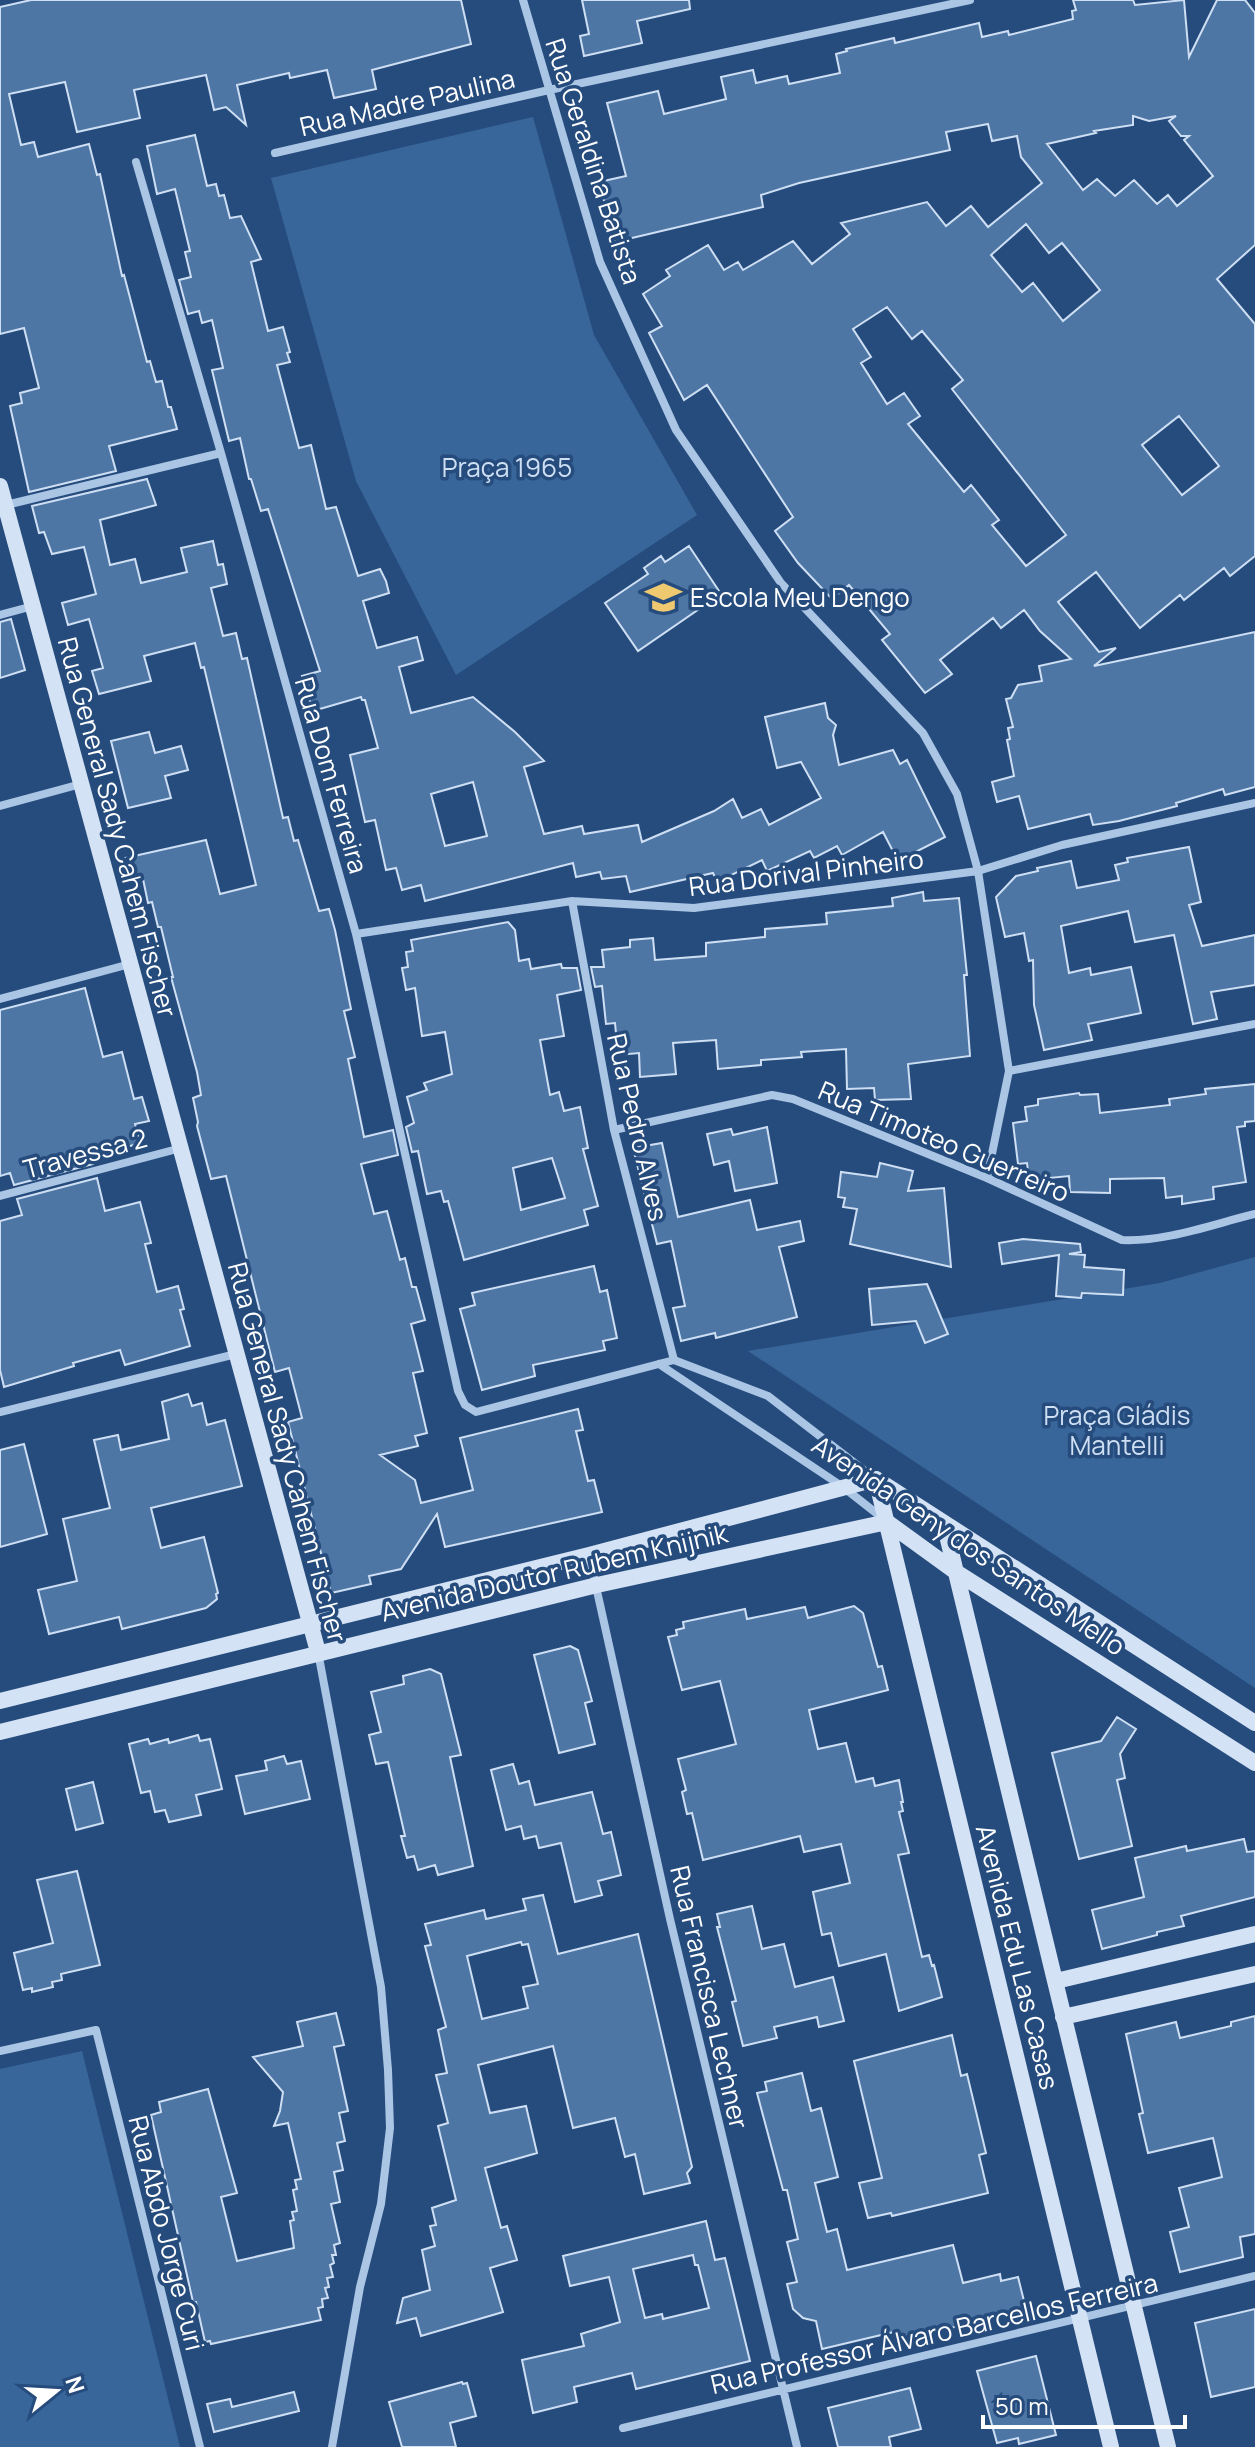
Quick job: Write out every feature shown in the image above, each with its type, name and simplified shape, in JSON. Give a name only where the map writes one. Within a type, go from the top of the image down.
[{"type":"street","name":"Rua Geraldina Batista","points":[[523,0],[600,262],[676,430],[781,583],[923,733],[957,794],[978,871],[1009,1071],[987,1178]]},
{"type":"street","name":"Rua Madre Paulina","points":[[275,153],[549,90],[970,0]]},
{"type":"street","name":"Rua Dom Ferreira","points":[[136,162],[356,934],[458,1391],[465,1405],[476,1412],[659,1364]]},
{"type":"street","points":[[5,505],[221,453]]},
{"type":"street","name":"Rua General Sady Cahem Fischer","points":[[0,486],[318,1652],[381,1987],[390,2128],[381,2204],[360,2287],[332,2447]]},
{"type":"street","points":[[0,615],[33,606]]},
{"type":"street","points":[[0,806],[81,784]]},
{"type":"street","name":"Rua Dorival Pinheiro","points":[[356,934],[572,901],[694,908],[978,871],[1062,845],[1255,803]]},
{"type":"street","name":"Rua Pedro Alves","points":[[572,901],[614,1130],[674,1360]]},
{"type":"street","points":[[0,999],[130,964]]},
{"type":"street","points":[[1009,1071],[1255,1024]]},
{"type":"street","name":"Rua Timoteo Guerreiro","points":[[614,1130],[772,1095],[793,1099],[987,1178],[1122,1240],[1138,1241],[1255,1214]]},
{"type":"street","name":"Travessa 2","points":[[0,1196],[181,1148]]},
{"type":"street","points":[[0,1412],[237,1354]]},
{"type":"street","points":[[659,1364],[674,1360]]},
{"type":"street","name":"Avenida Geny dos Santos Mello","points":[[674,1360],[768,1396],[876,1479],[1255,1723]]},
{"type":"street","name":"Avenida Geny dos Santos Mello","points":[[659,1364],[843,1487],[956,1572],[1255,1763]]},
{"type":"street","name":"Avenida Doutor Rubem Knijnik","points":[[0,1701],[589,1555],[876,1479]]},
{"type":"street","name":"Avenida Edu Las Casas","points":[[876,1479],[1111,2447]]},
{"type":"street","name":"Avenida Doutor Rubem Knijnik","points":[[0,1732],[597,1585],[887,1522]]},
{"type":"street","name":"Avenida Edu Las Casas","points":[[944,1523],[1168,2447]]},
{"type":"street","name":"Rua Francisca Lechner","points":[[589,1555],[670,1919],[797,2447]]},
{"type":"street","points":[[1056,1981],[1255,1934]]},
{"type":"street","points":[[1063,2017],[1255,1974]]},
{"type":"street","name":"Rua Abdo Jorge Curi","points":[[0,2051],[96,2030],[200,2447]]},
{"type":"street","name":"Rua Professor Álvaro Barcellos Ferreira","points":[[623,2428],[1255,2276]]},
{"type":"green space","name":"Praça 1965","points":[[533,117],[594,335],[697,515],[456,675],[356,481],[271,178]]},
{"type":"green space","name":"Praça Gládis Mantelli","points":[[1255,1257],[1255,1688],[748,1351],[1160,1283]]},
{"type":"green space","points":[[82,2051],[180,2447],[0,2447],[0,2069]]},
{"type":"building","points":[[31,0],[461,0],[471,44],[372,70],[376,89],[334,98],[327,70],[290,78],[289,73],[237,85],[246,125],[226,107],[214,110],[206,75],[134,90],[140,118],[77,132],[65,82],[9,94],[21,145],[34,142],[38,157],[89,144],[97,175],[100,174],[122,276],[147,362],[150,361],[156,382],[162,381],[177,429],[109,446],[116,471],[29,492],[10,406],[22,403],[20,393],[39,388],[24,328],[0,334],[0,7]]},
{"type":"building","points":[[582,0],[689,0],[690,9],[637,21],[642,43],[584,56],[580,36],[589,34]]},
{"type":"building","points":[[1073,0],[1133,0],[1135,5],[1184,0],[1189,57],[1217,0],[1245,0],[1255,13],[1255,245],[1217,279],[1255,324],[1255,556],[1230,576],[1224,568],[1184,600],[1180,595],[1140,628],[1096,572],[1058,602],[1099,652],[1116,648],[1094,666],[1255,632],[1255,787],[1225,795],[1223,789],[1176,803],[1177,806],[1119,821],[1093,825],[1090,814],[1028,829],[1019,796],[997,802],[992,782],[1014,776],[1007,740],[1010,739],[1008,728],[1013,727],[1006,699],[1011,698],[1018,685],[1042,681],[1039,666],[1071,659],[1040,631],[1024,610],[1001,628],[993,618],[940,660],[952,674],[925,693],[882,640],[890,634],[849,585],[832,599],[798,563],[775,531],[793,517],[707,385],[684,400],[649,333],[662,326],[643,294],[670,276],[666,270],[708,245],[724,270],[738,262],[743,270],[793,241],[812,264],[850,234],[841,223],[927,202],[946,226],[971,206],[988,227],[1042,183],[1021,157],[1017,136],[992,141],[988,124],[946,132],[950,150],[799,183],[761,195],[763,207],[615,242],[599,182],[626,176],[607,103],[658,91],[664,114],[726,99],[721,77],[753,70],[756,83],[787,76],[789,84],[840,73],[836,54],[846,49],[894,38],[895,43],[979,23],[982,37],[1008,31],[1009,35],[1073,19],[1072,11],[1076,10]],"holes":[[[1133,116],[1149,121],[1176,116],[1169,121],[1181,136],[1189,136],[1184,140],[1213,176],[1177,206],[1168,195],[1157,204],[1134,180],[1115,196],[1097,179],[1083,190],[1047,144],[1096,133],[1094,131],[1133,125]],[[1026,224],[1049,253],[1062,243],[1100,290],[1063,321],[1033,283],[1022,292],[991,255]],[[887,307],[912,339],[922,331],[963,380],[952,389],[1066,535],[1026,566],[992,525],[999,520],[971,485],[964,492],[908,424],[920,416],[904,393],[887,404],[861,363],[871,357],[853,329]],[[1179,416],[1219,466],[1182,495],[1142,445]]]},
{"type":"building","points":[[195,135],[207,186],[216,184],[219,196],[224,195],[230,218],[241,216],[261,259],[251,262],[268,331],[283,327],[290,352],[287,353],[290,362],[277,365],[299,448],[311,445],[326,509],[336,507],[358,576],[380,569],[386,581],[389,593],[363,601],[377,648],[417,637],[423,660],[399,667],[411,713],[473,697],[515,732],[544,761],[524,767],[544,834],[582,826],[584,834],[638,825],[642,842],[714,811],[733,799],[742,818],[761,809],[769,825],[821,798],[801,762],[777,768],[765,717],[825,703],[828,718],[836,725],[833,735],[839,765],[893,750],[900,764],[907,760],[945,837],[898,861],[883,832],[842,855],[837,846],[814,858],[810,851],[767,871],[762,860],[717,882],[713,873],[630,892],[626,876],[602,879],[600,872],[576,877],[573,863],[425,901],[421,885],[402,890],[396,868],[386,870],[375,820],[365,822],[350,755],[378,748],[365,700],[361,697],[313,711],[302,676],[320,671],[268,509],[261,511],[249,479],[240,438],[229,441],[212,370],[223,368],[212,320],[202,323],[199,311],[188,314],[179,280],[191,277],[185,252],[190,251],[175,189],[157,194],[147,146]],"holes":[[[473,782],[487,836],[445,846],[431,794]]]},
{"type":"building","points":[[147,479],[156,505],[100,520],[110,565],[135,559],[141,583],[187,572],[181,548],[213,541],[218,565],[223,564],[227,584],[211,588],[223,636],[236,633],[242,659],[247,658],[283,818],[288,817],[294,841],[298,840],[319,911],[329,909],[335,930],[351,1009],[344,1011],[355,1057],[348,1059],[364,1137],[393,1130],[398,1155],[361,1164],[374,1214],[387,1211],[400,1260],[405,1258],[425,1320],[411,1324],[423,1371],[413,1373],[427,1433],[415,1436],[418,1446],[380,1455],[415,1480],[421,1503],[473,1490],[460,1438],[578,1409],[583,1430],[576,1431],[588,1481],[594,1480],[602,1512],[445,1547],[437,1514],[401,1569],[369,1576],[371,1584],[331,1593],[288,1422],[302,1418],[289,1368],[275,1372],[226,1176],[211,1179],[193,1098],[201,1095],[197,1072],[161,927],[158,927],[152,902],[148,903],[143,879],[132,882],[125,858],[206,840],[220,894],[256,885],[204,667],[201,668],[195,643],[144,656],[151,681],[99,694],[92,671],[103,668],[89,619],[68,625],[62,603],[96,594],[84,547],[52,554],[44,532],[39,533],[32,506]]},
{"type":"building","points":[[689,546],[721,594],[638,651],[605,603],[648,574],[644,568],[661,556],[665,562]]},
{"type":"building","points":[[11,619],[25,670],[0,678],[0,622]]},
{"type":"building","points":[[149,732],[155,753],[181,746],[188,770],[165,776],[171,798],[128,808],[111,741]]},
{"type":"building","points":[[1189,847],[1201,902],[1189,905],[1202,946],[1255,935],[1255,985],[1211,992],[1217,1019],[1193,1024],[1174,935],[1135,942],[1128,911],[1061,926],[1069,973],[1090,968],[1091,975],[1131,967],[1141,1013],[1088,1024],[1092,1040],[1044,1050],[1034,1005],[1033,960],[1029,961],[1024,933],[1005,937],[996,897],[1016,876],[1038,871],[1037,868],[1071,861],[1077,888],[1119,880],[1115,865],[1128,862],[1127,858]]},
{"type":"building","points":[[923,892],[924,901],[959,898],[967,975],[964,975],[970,1056],[908,1064],[911,1099],[875,1100],[874,1088],[847,1089],[846,1049],[801,1052],[802,1057],[761,1060],[761,1065],[718,1069],[716,1040],[673,1043],[676,1074],[640,1077],[639,1053],[618,1055],[615,1023],[606,1024],[602,986],[595,987],[591,967],[604,967],[602,950],[630,947],[630,940],[653,938],[655,960],[706,956],[706,943],[765,937],[765,929],[827,924],[826,913],[893,906],[892,898]]},
{"type":"building","points":[[508,922],[515,930],[519,961],[529,959],[531,969],[561,964],[562,968],[577,968],[581,990],[557,995],[564,1036],[540,1040],[550,1095],[559,1092],[564,1111],[580,1107],[588,1148],[583,1149],[598,1206],[584,1210],[588,1225],[464,1260],[448,1201],[444,1202],[441,1191],[427,1194],[418,1151],[412,1152],[406,1127],[414,1123],[407,1097],[427,1090],[424,1083],[452,1074],[445,1032],[422,1036],[415,988],[406,990],[402,968],[408,967],[406,952],[413,951],[411,940]],"holes":[[[552,1158],[565,1198],[521,1210],[513,1168]]]},
{"type":"building","points":[[85,988],[103,1057],[122,1052],[134,1099],[142,1097],[149,1121],[135,1124],[140,1143],[114,1151],[115,1155],[14,1185],[10,1173],[0,1176],[0,1010]]},
{"type":"building","points":[[1255,1084],[1255,1121],[1237,1127],[1246,1182],[1213,1187],[1214,1199],[1182,1204],[1182,1196],[1166,1198],[1164,1178],[1110,1179],[1110,1193],[1070,1192],[1069,1176],[1029,1180],[1027,1163],[1018,1164],[1013,1123],[1027,1121],[1025,1107],[1038,1105],[1038,1099],[1079,1093],[1098,1094],[1100,1113],[1170,1105],[1169,1099],[1206,1094],[1205,1089]]},
{"type":"building","points":[[767,1127],[777,1183],[735,1191],[729,1161],[714,1165],[707,1134],[731,1129],[733,1135]]},
{"type":"building","points":[[662,1143],[678,1217],[750,1200],[757,1230],[800,1221],[804,1241],[779,1247],[797,1317],[716,1338],[715,1333],[681,1341],[673,1308],[685,1306],[671,1241],[657,1244],[633,1148]]},
{"type":"building","points":[[880,1163],[913,1171],[908,1191],[944,1188],[951,1267],[850,1244],[857,1209],[843,1207],[845,1198],[838,1197],[841,1172],[877,1177]]},
{"type":"building","points":[[97,1178],[105,1211],[140,1202],[151,1243],[145,1244],[157,1292],[178,1286],[184,1309],[180,1310],[190,1346],[125,1365],[120,1350],[4,1387],[0,1370],[0,1221],[22,1215],[17,1199]]},
{"type":"building","points":[[1023,1239],[1080,1244],[1081,1252],[1069,1254],[1085,1255],[1084,1267],[1124,1270],[1123,1295],[1082,1293],[1081,1298],[1056,1296],[1059,1255],[1002,1264],[999,1243]]},
{"type":"building","points":[[594,1266],[600,1292],[607,1290],[617,1338],[603,1341],[605,1350],[533,1365],[535,1376],[482,1390],[460,1309],[475,1305],[472,1293]]},
{"type":"building","points":[[927,1284],[948,1334],[925,1343],[916,1321],[872,1325],[869,1289]]},
{"type":"building","points":[[188,1394],[192,1406],[202,1403],[207,1425],[225,1420],[242,1486],[151,1508],[161,1548],[204,1537],[217,1599],[206,1608],[122,1629],[119,1617],[49,1634],[38,1590],[77,1581],[63,1519],[110,1508],[94,1440],[118,1435],[121,1450],[169,1439],[162,1402]]},
{"type":"building","points":[[24,1444],[47,1534],[0,1547],[0,1450]]},
{"type":"building","points":[[854,1606],[863,1613],[878,1667],[882,1666],[888,1690],[809,1710],[818,1749],[846,1743],[856,1782],[873,1778],[875,1786],[899,1780],[903,1811],[899,1812],[909,1853],[898,1855],[922,1957],[929,1955],[934,1965],[942,1997],[899,2011],[886,1954],[839,1966],[831,1933],[822,1935],[813,1892],[850,1883],[841,1844],[804,1852],[800,1836],[703,1860],[692,1813],[687,1814],[682,1792],[686,1790],[678,1759],[736,1744],[720,1681],[682,1690],[668,1637],[677,1635],[676,1630],[684,1628],[683,1622],[745,1609],[747,1619],[805,1607],[808,1618]]},
{"type":"building","points":[[570,1646],[578,1650],[592,1701],[585,1703],[595,1744],[559,1753],[534,1655]]},
{"type":"building","points":[[430,1669],[441,1674],[461,1755],[450,1757],[473,1866],[438,1875],[435,1865],[418,1870],[414,1856],[407,1858],[388,1762],[376,1764],[369,1735],[381,1732],[371,1692],[404,1684],[403,1676]]},
{"type":"building","points":[[1117,1717],[1136,1729],[1120,1754],[1125,1778],[1117,1780],[1132,1846],[1079,1859],[1052,1753],[1101,1741]]},
{"type":"building","points":[[198,1735],[200,1741],[210,1739],[222,1789],[196,1795],[201,1815],[169,1822],[165,1810],[155,1812],[150,1791],[141,1793],[129,1744],[148,1739],[150,1744],[168,1739],[169,1743]]},
{"type":"building","points":[[284,1756],[287,1764],[301,1761],[310,1799],[245,1814],[236,1776],[267,1770],[265,1761]]},
{"type":"building","points":[[513,1764],[519,1784],[529,1781],[535,1805],[592,1792],[603,1834],[611,1832],[621,1875],[598,1881],[602,1895],[575,1902],[561,1843],[539,1848],[536,1836],[524,1839],[521,1826],[506,1830],[491,1770]]},
{"type":"building","points":[[93,1782],[103,1823],[76,1830],[66,1789]]},
{"type":"building","points":[[1244,1839],[1247,1852],[1255,1851],[1255,1897],[1181,1916],[1184,1926],[1102,1949],[1092,1910],[1144,1897],[1135,1858],[1186,1846],[1187,1851]]},
{"type":"building","points":[[77,1871],[100,1965],[61,1974],[62,1980],[52,1982],[53,1987],[32,1992],[32,1988],[23,1990],[14,1953],[53,1943],[37,1880]]},
{"type":"building","points":[[543,1895],[558,1954],[638,1934],[692,2167],[687,2173],[690,2183],[644,2194],[635,2154],[625,2157],[615,2118],[573,2128],[553,2046],[478,2065],[490,2113],[526,2106],[537,2153],[485,2168],[501,2228],[507,2226],[517,2260],[490,2268],[503,2312],[421,2336],[416,2318],[397,2323],[403,2298],[430,2290],[422,2250],[435,2246],[430,2226],[436,2225],[432,2208],[456,2200],[438,2126],[448,2123],[436,2075],[447,2073],[438,2030],[446,2027],[425,1946],[431,1945],[425,1924],[484,1910],[486,1919],[526,1910],[523,1899]],"holes":[[[521,1942],[522,1945],[528,1944],[538,1984],[523,1987],[528,2008],[482,2019],[467,1956]]]},
{"type":"building","points":[[752,1906],[762,1949],[784,1944],[795,1987],[833,1977],[844,2021],[819,2027],[817,2017],[774,2027],[777,2038],[743,2046],[732,2002],[736,2001],[717,1927],[720,1927],[717,1914]]},
{"type":"building","points":[[336,2013],[344,2045],[334,2047],[348,2111],[339,2113],[345,2141],[337,2143],[343,2170],[334,2172],[340,2202],[331,2204],[340,2243],[334,2245],[336,2255],[332,2255],[334,2263],[330,2265],[333,2277],[327,2278],[329,2287],[325,2288],[328,2298],[322,2299],[323,2307],[318,2308],[321,2320],[211,2344],[210,2341],[205,2342],[196,2302],[193,2302],[151,2115],[161,2112],[159,2102],[208,2089],[237,2193],[221,2197],[237,2261],[294,2248],[290,2221],[294,2220],[292,2212],[297,2211],[293,2190],[297,2189],[295,2180],[301,2179],[288,2123],[274,2126],[283,2092],[253,2057],[303,2046],[297,2022]]},
{"type":"building","points":[[1255,2016],[1255,2234],[1240,2237],[1243,2257],[1180,2272],[1170,2232],[1189,2227],[1179,2188],[1222,2177],[1213,2138],[1148,2153],[1126,2034],[1176,2022],[1180,2038],[1231,2026],[1231,2022]]},
{"type":"building","points":[[952,2035],[961,2076],[967,2074],[986,2153],[979,2155],[988,2193],[892,2216],[891,2213],[868,2218],[859,2183],[882,2178],[854,2061]]},
{"type":"building","points":[[802,2073],[811,2111],[821,2108],[838,2177],[815,2183],[827,2232],[837,2229],[847,2270],[953,2245],[963,2283],[1000,2274],[1001,2281],[1018,2277],[1026,2309],[931,2333],[900,2339],[898,2331],[822,2349],[816,2321],[803,2318],[793,2309],[787,2284],[797,2282],[787,2242],[798,2239],[787,2190],[783,2190],[757,2093],[767,2091],[765,2082]]},
{"type":"building","points":[[706,2221],[715,2260],[725,2258],[750,2361],[636,2389],[632,2373],[574,2387],[577,2402],[533,2413],[522,2360],[584,2346],[581,2334],[620,2322],[609,2277],[570,2286],[563,2256]],"holes":[[[693,2255],[695,2265],[698,2265],[709,2308],[663,2319],[662,2314],[645,2318],[633,2269]]]},
{"type":"building","points":[[1255,2309],[1255,2387],[1211,2397],[1195,2323]]},
{"type":"building","points":[[1036,2356],[1056,2435],[1019,2444],[1018,2438],[997,2443],[977,2371]]},
{"type":"building","points":[[467,2383],[476,2416],[450,2423],[456,2447],[402,2447],[389,2402]]},
{"type":"building","points":[[910,2388],[921,2429],[889,2437],[891,2447],[838,2447],[828,2408]]},
{"type":"building","points":[[294,2392],[299,2411],[214,2432],[207,2404],[230,2399],[232,2407]]},
{"type":"place","name":"Escola Meu Dengo","points":[[664,597]]}]
